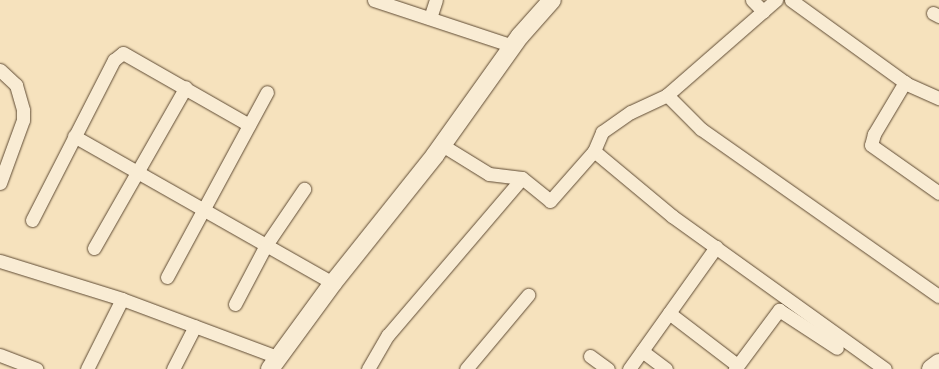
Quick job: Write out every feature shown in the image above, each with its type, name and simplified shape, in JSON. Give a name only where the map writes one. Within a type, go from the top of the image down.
[{"type":"street","points":[[430,18],[436,0]]},
{"type":"street","points":[[0,261],[122,299],[195,326],[274,365],[333,283],[442,145],[513,46],[552,0]]},
{"type":"street","points":[[752,0],[763,11]]},
{"type":"street","points":[[442,145],[489,174],[522,178],[550,201],[594,151],[602,132],[631,112],[667,95],[776,0]]},
{"type":"street","points":[[791,0],[905,82],[939,98]]},
{"type":"street","points":[[380,1],[513,46]]},
{"type":"street","points":[[32,220],[114,60],[123,52],[186,87],[249,125]]},
{"type":"street","points":[[0,70],[16,86],[23,110],[23,120],[0,183]]},
{"type":"street","points":[[905,82],[874,134],[872,145],[939,193]]},
{"type":"street","points":[[94,248],[186,87]]},
{"type":"street","points":[[167,277],[202,208],[267,92]]},
{"type":"street","points":[[667,95],[701,129],[939,296]]},
{"type":"street","points":[[74,136],[333,283]]},
{"type":"street","points":[[594,151],[659,206],[885,369]]},
{"type":"street","points":[[368,369],[388,335],[522,178]]},
{"type":"street","points":[[235,304],[266,245],[304,189]]},
{"type":"street","points":[[629,369],[716,247]]},
{"type":"street","points":[[466,369],[528,295]]},
{"type":"street","points":[[87,369],[122,299]]},
{"type":"street","points":[[669,313],[736,367],[779,310],[837,348]]},
{"type":"street","points":[[173,369],[195,326]]},
{"type":"street","points":[[642,351],[666,369]]},
{"type":"street","points":[[0,356],[36,369]]},
{"type":"street","points":[[590,356],[608,369]]},
{"type":"street","points":[[931,369],[939,363]]}]
